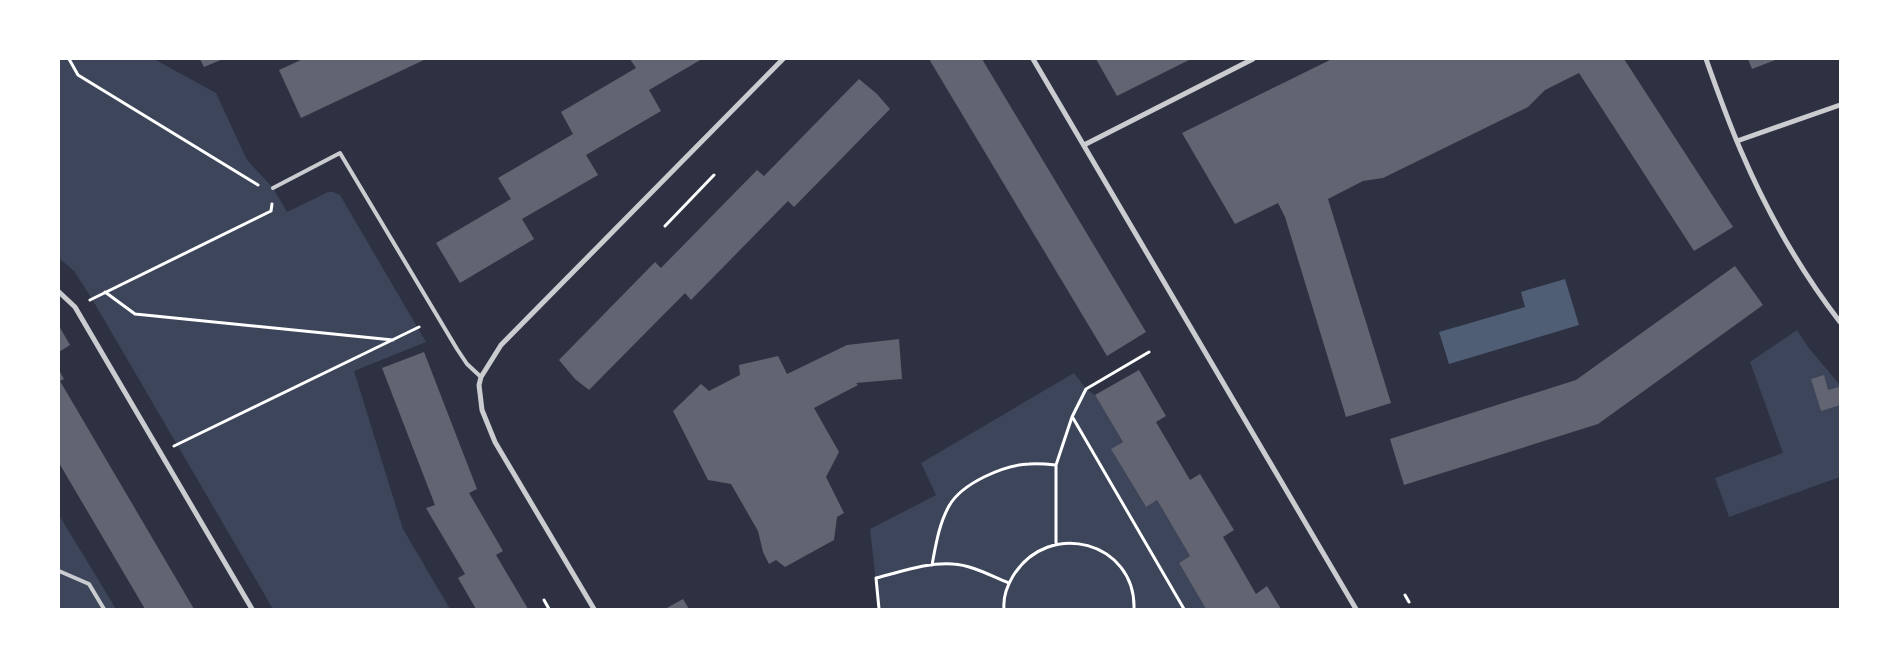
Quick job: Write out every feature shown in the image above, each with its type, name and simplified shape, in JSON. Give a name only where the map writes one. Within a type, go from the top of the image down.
[{"type":"street","points":[[594,609],[495,442],[482,410],[479,385],[481,377],[501,345],[783,59]]},
{"type":"street","points":[[1033,59],[1356,609]]},
{"type":"street","points":[[1084,145],[1253,59]]},
{"type":"street","points":[[1706,59],[1736,141],[1766,202],[1793,253],[1840,322]]},
{"type":"street","points":[[1736,141],[1840,105]]},
{"type":"street","points":[[59,292],[75,307],[252,609]]},
{"type":"lane","points":[[272,188],[340,153],[457,349],[481,377]]},
{"type":"lane","points":[[59,571],[89,584],[104,609]]},
{"type":"path","points":[[69,59],[78,75],[256,184],[272,188],[271,211],[75,307]]},
{"type":"path","points":[[665,226],[714,175]]},
{"type":"path","points":[[105,292],[135,314],[393,340]]},
{"type":"path","points":[[160,453],[419,327]]},
{"type":"path","points":[[1056,543],[1056,465],[1072,417],[1086,389],[1149,352]]},
{"type":"path","points":[[1072,417],[1184,609]]},
{"type":"path","points":[[932,565],[938,529],[950,504],[969,485],[997,471],[1028,464],[1056,465]]},
{"type":"path","points":[[1004,609],[1009,583],[1020,564],[1036,551],[1056,543],[1078,543],[1098,549],[1116,561],[1128,578],[1134,599],[1134,609]]},
{"type":"path","points":[[879,609],[876,578],[932,565],[954,564],[979,571],[1009,583]]},
{"type":"path","points":[[1405,595],[1409,602]]},
{"type":"path","points":[[544,600],[549,609]]},
{"type":"shaded area","points":[[59,59],[154,59],[216,93],[247,160],[273,188],[287,212],[328,192],[340,195],[426,342],[354,371],[403,529],[450,609],[273,609],[92,299],[74,271],[59,258]]},
{"type":"shaded area","points":[[1565,279],[1579,325],[1449,364],[1439,332],[1525,307],[1521,292]]},
{"type":"shaded area","points":[[1797,330],[1808,347],[1840,385],[1840,477],[1729,517],[1715,478],[1783,453],[1750,362]]},
{"type":"shaded area","points":[[1074,373],[1086,389],[1095,395],[1123,442],[1112,449],[1145,506],[1157,500],[1190,556],[1179,563],[1206,609],[879,609],[870,529],[936,495],[921,463]]},
{"type":"shaded area","points":[[59,515],[116,609],[59,609]]},
{"type":"building","points":[[200,59],[223,59],[204,67]]},
{"type":"building","points":[[303,59],[426,59],[301,118],[279,70]]},
{"type":"building","points":[[630,59],[702,59],[649,90],[661,111],[586,155],[598,175],[522,219],[534,239],[460,283],[436,243],[511,199],[498,178],[573,134],[561,112],[636,68]]},
{"type":"building","points":[[929,59],[982,59],[1146,332],[1107,356]]},
{"type":"building","points":[[1096,59],[1191,59],[1117,96]]},
{"type":"building","points":[[1332,59],[1624,59],[1733,227],[1694,251],[1579,73],[1545,90],[1528,107],[1383,178],[1363,181],[1328,199],[1391,403],[1346,417],[1285,217],[1278,203],[1235,224],[1182,133]]},
{"type":"building","points":[[1748,59],[1778,59],[1752,69]]},
{"type":"building","points":[[859,79],[877,94],[890,109],[794,207],[788,201],[691,300],[685,293],[589,390],[575,379],[559,360],[655,262],[661,268],[757,170],[764,176]]},
{"type":"building","points":[[1735,266],[1763,305],[1598,424],[1404,485],[1390,439],[1576,380]]},
{"type":"building","points":[[59,326],[70,345],[59,352]]},
{"type":"building","points":[[899,339],[902,379],[856,383],[858,385],[814,408],[839,452],[826,477],[844,513],[837,517],[834,540],[785,567],[776,560],[769,564],[763,552],[758,531],[731,484],[708,480],[673,411],[701,384],[709,391],[740,375],[739,365],[778,356],[787,374],[847,345]]},
{"type":"building","points":[[424,352],[477,489],[469,493],[503,551],[496,555],[528,609],[476,609],[458,578],[465,574],[426,508],[435,505],[382,368]]},
{"type":"building","points":[[59,370],[64,379],[60,381],[194,609],[145,609],[59,463]]},
{"type":"building","points":[[1139,370],[1166,416],[1156,422],[1190,480],[1200,474],[1234,530],[1223,537],[1256,594],[1267,586],[1281,609],[1206,609],[1179,563],[1190,556],[1157,500],[1146,507],[1111,449],[1123,442],[1095,395]]},
{"type":"building","points":[[1824,375],[1828,390],[1839,387],[1840,405],[1821,411],[1811,379]]},
{"type":"building","points":[[683,599],[689,609],[665,609]]}]
